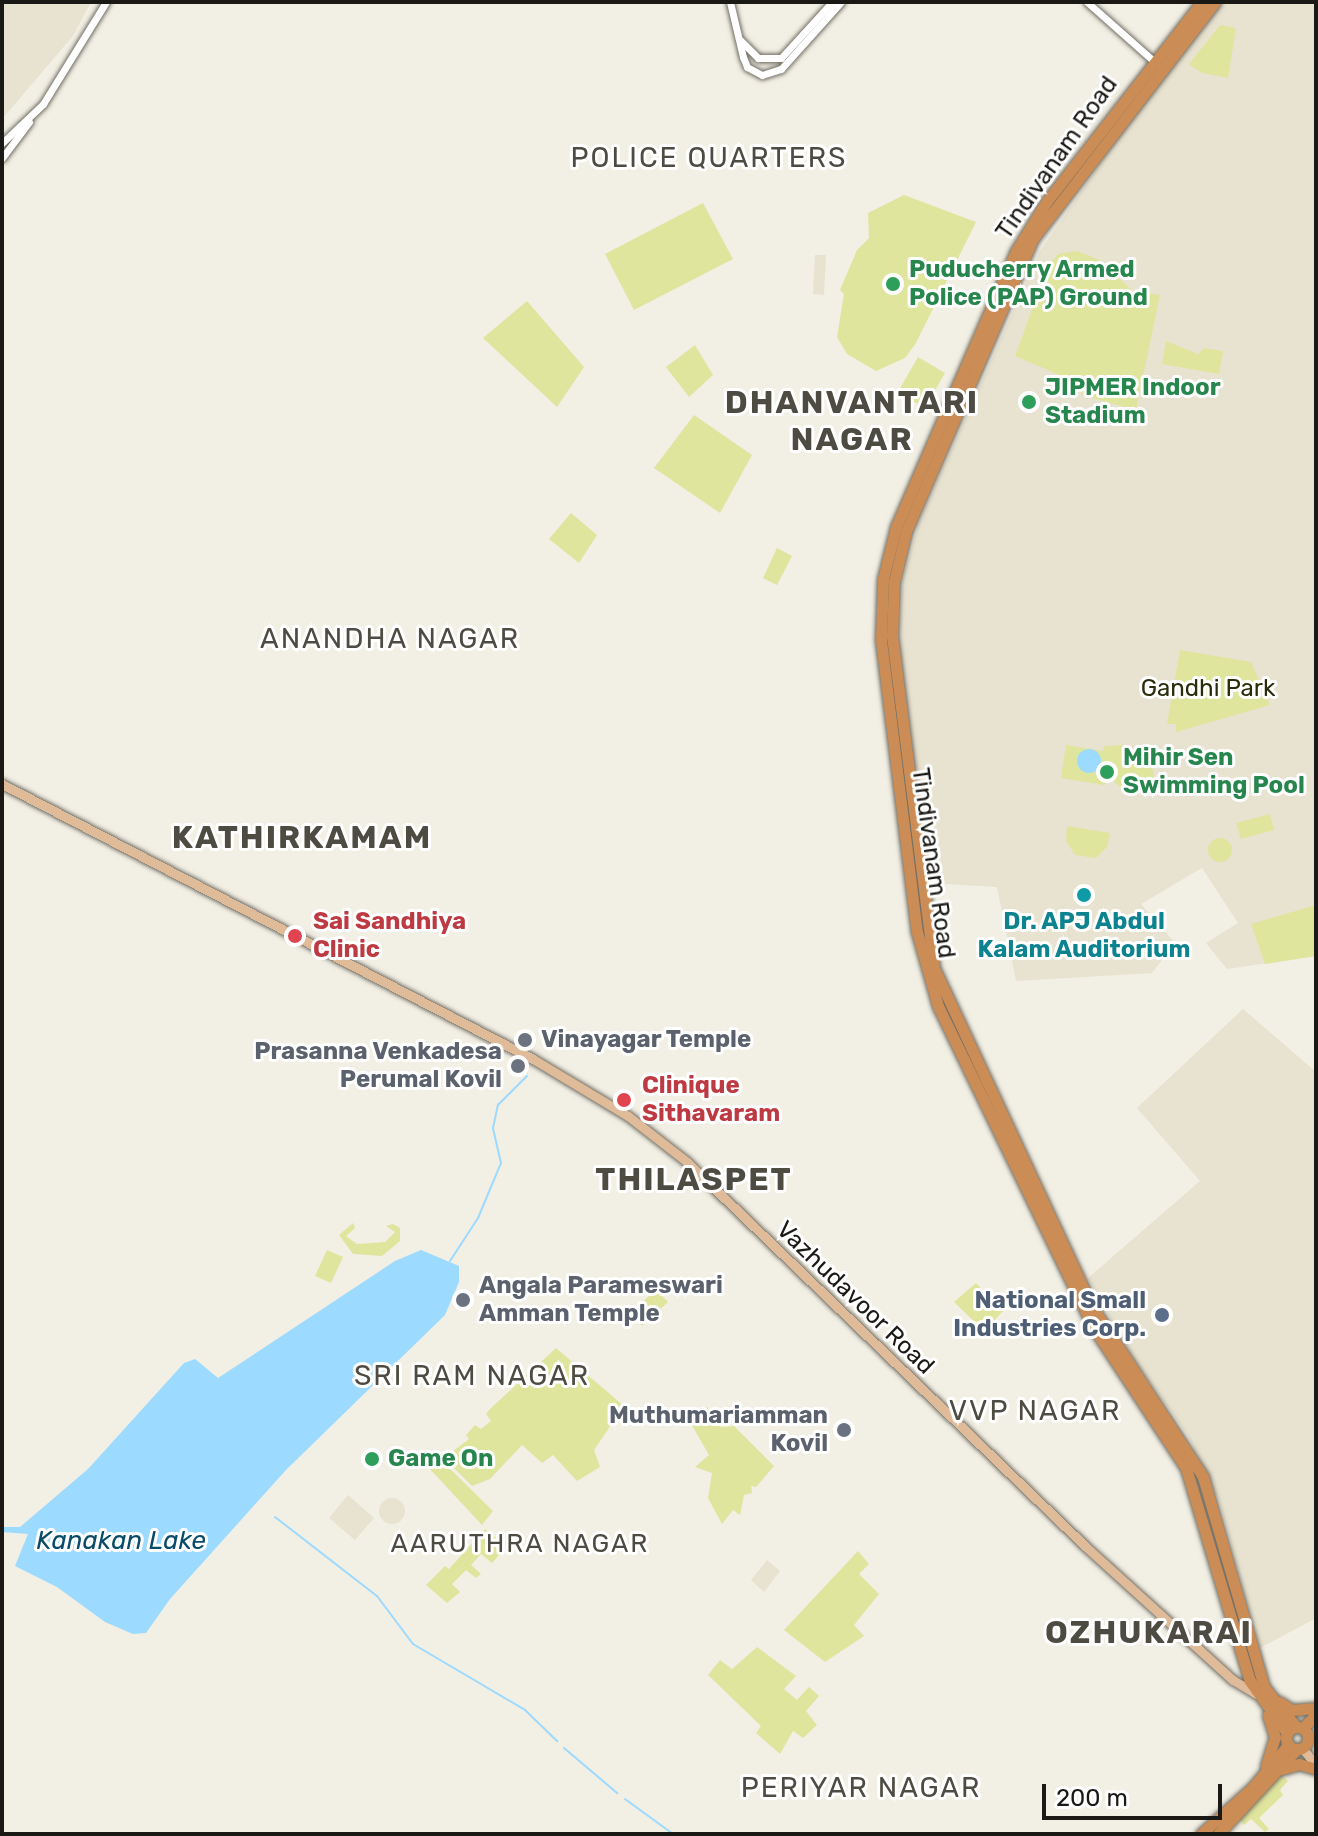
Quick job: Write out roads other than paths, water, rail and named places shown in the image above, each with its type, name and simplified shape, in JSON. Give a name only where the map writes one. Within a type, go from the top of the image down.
[{"type":"highway","name":"Tindivanam Road","points":[[966,376],[1033,238],[1118,124],[1202,2]]},
{"type":"highway","name":"Tindivanam Road","points":[[966,376],[1026,232],[1158,65],[1215,2]]},
{"type":"highway","points":[[966,376],[906,532],[891,609],[918,874],[934,968],[1091,1305],[1203,1477],[1264,1695],[1274,1746],[1253,1787]]},
{"type":"highway","points":[[1218,1834],[1279,1771],[1316,1711],[1292,1710],[1264,1695]]},
{"type":"highway","points":[[1264,1695],[1301,1738]]},
{"type":"highway","points":[[1201,1834],[1301,1738]]},
{"type":"highway","points":[[1279,1771],[1299,1764],[1316,1767]]},
{"type":"main road","name":"Vazhudavoor Road","points":[[2,784],[533,1059],[628,1116],[687,1162],[946,1415],[1185,1634],[1240,1683],[1264,1695]]},
{"type":"main road","points":[[1301,1738],[1316,1755]]},
{"type":"main road","points":[[1301,1738],[1316,1767]]},
{"type":"street","points":[[2,158],[29,122],[106,2]]},
{"type":"street","points":[[730,2],[747,67],[762,75],[775,73],[841,2]]},
{"type":"street","points":[[739,39],[758,58],[781,58],[832,2]]},
{"type":"street","points":[[1087,2],[1158,65]]},
{"type":"street","points":[[2,143],[29,122]]},
{"type":"water","points":[[1089,749],[1100,756],[1101,761],[1094,772],[1089,773],[1078,766],[1077,761],[1084,750]]},
{"type":"water","name":"Kanakan Lake","points":[[421,1250],[459,1266],[459,1282],[445,1315],[286,1470],[170,1599],[146,1633],[133,1634],[105,1622],[57,1587],[15,1566],[28,1534],[2,1532],[2,1527],[20,1527],[88,1469],[184,1363],[195,1359],[218,1378],[395,1261]]},
{"type":"waterway","points":[[450,1261],[478,1218],[501,1163],[493,1128],[498,1105],[527,1076]]},
{"type":"waterway","points":[[275,1517],[377,1596],[413,1644],[525,1710],[557,1741]]},
{"type":"waterway","points":[[564,1748],[617,1793]]},
{"type":"waterway","points":[[625,1799],[673,1834]]},
{"type":"place","name":"Puducherry Armed Police (PAP) Ground","points":[[893,284]]},
{"type":"place","name":"JIPMER Indoor Stadium","points":[[1029,402]]},
{"type":"place","name":"Mihir Sen Swimming Pool","points":[[1107,772]]},
{"type":"place","name":"Dr. APJ Abdul Kalam Auditorium","points":[[1084,895]]},
{"type":"place","name":"Sai Sandhiya Clinic","points":[[295,936]]},
{"type":"place","name":"Vinayagar Temple","points":[[525,1040]]},
{"type":"place","name":"Prasanna Venkadesa Perumal Kovil","points":[[518,1066]]},
{"type":"place","name":"Clinique Sithavaram","points":[[624,1100]]},
{"type":"place","name":"Angala Parameswari Amman Temple","points":[[463,1300]]},
{"type":"place","name":"National Small Industries Corp.","points":[[1162,1315]]},
{"type":"place","name":"Muthumariamman Kovil","points":[[844,1430]]},
{"type":"place","name":"Game On","points":[[372,1459]]},
{"type":"district","name":"POLICE QUARTERS","points":[[709,158]]},
{"type":"district","name":"DHANVANTARI NAGAR","points":[[852,422]]},
{"type":"district","name":"ANANDHA NAGAR","points":[[390,639]]},
{"type":"district","name":"KATHIRKAMAM","points":[[302,837]]},
{"type":"district","name":"THILASPET","points":[[694,1179]]},
{"type":"district","name":"SRI RAM NAGAR","points":[[472,1376]]},
{"type":"district","name":"VVP NAGAR","points":[[1035,1411]]},
{"type":"district","name":"AARUTHRA NAGAR","points":[[520,1544]]},
{"type":"district","name":"OZHUKARAI","points":[[1149,1632]]},
{"type":"district","name":"PERIYAR NAGAR","points":[[861,1788]]},
{"type":"park label","name":"Gandhi Park","points":[[1208,689]]}]
